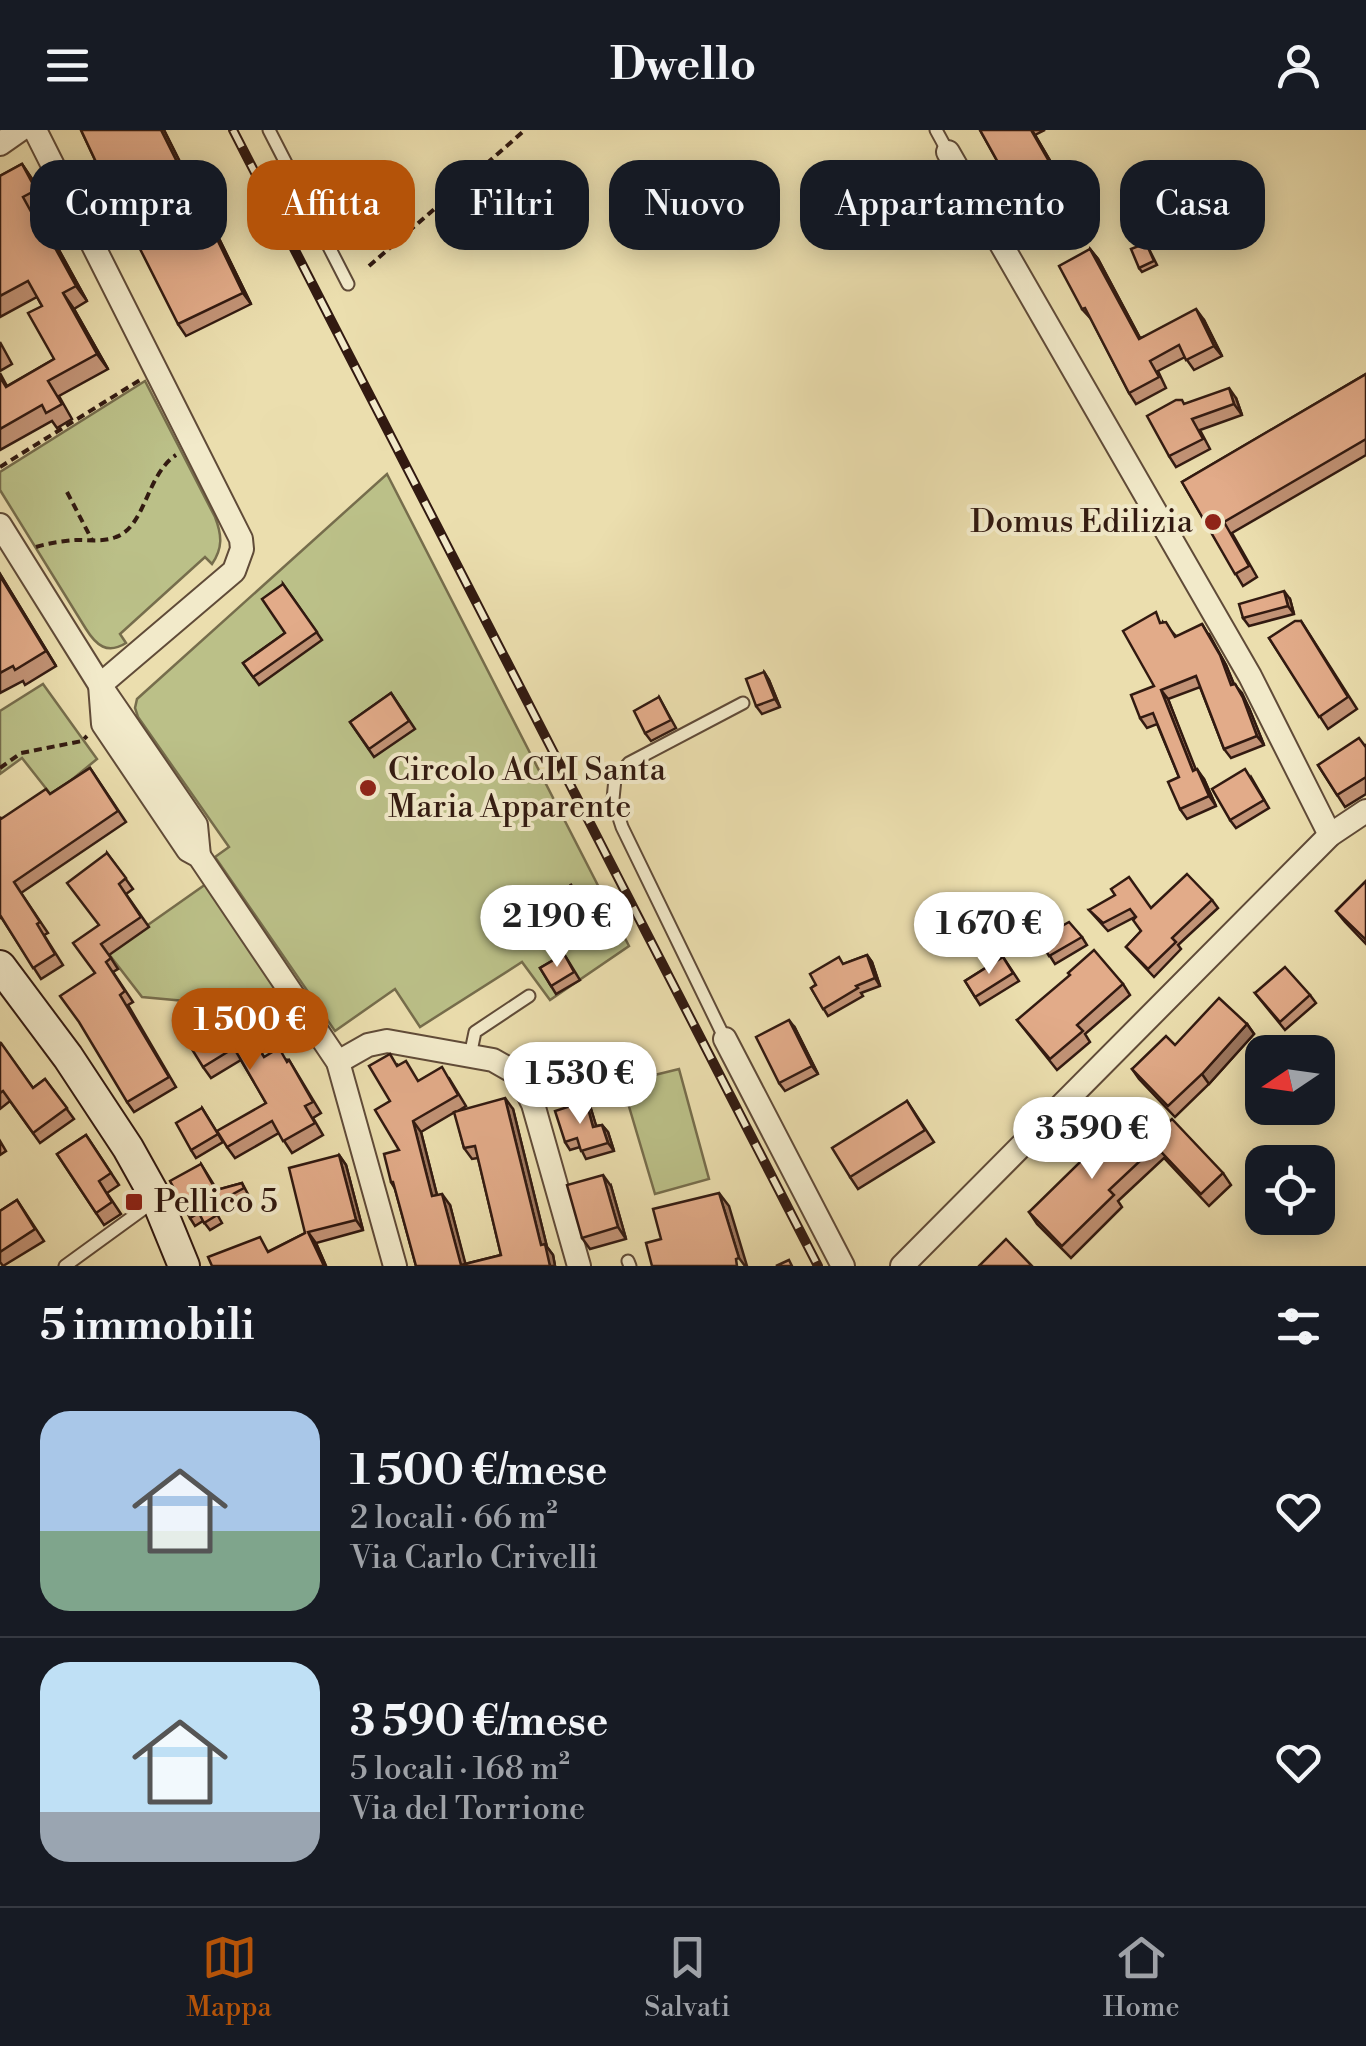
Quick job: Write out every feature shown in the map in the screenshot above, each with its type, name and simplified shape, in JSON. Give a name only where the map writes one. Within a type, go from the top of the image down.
[{"type":"main road","points":[[0,966],[68,1057],[128,1148],[156,1200],[184,1266]]},
{"type":"street","points":[[0,144],[20,130]]},
{"type":"street","points":[[35,130],[238,528],[242,549],[234,571],[100,684]]},
{"type":"street","points":[[948,152],[1250,676],[1330,835]]},
{"type":"street","points":[[0,525],[100,684],[196,825],[199,856]]},
{"type":"street","points":[[100,684],[103,724],[188,850],[199,856],[338,1062],[395,1266]]},
{"type":"street","points":[[902,1266],[1330,835],[1366,811]]},
{"type":"street","points":[[725,1039],[843,1266]]},
{"type":"street","points":[[338,1062],[368,1044],[387,1040],[494,1060],[514,1072],[528,1092],[579,1266]]},
{"type":"lane","points":[[269,130],[348,284]]},
{"type":"lane","points":[[936,130],[948,152]]},
{"type":"lane","points":[[725,1039],[636,858],[613,800],[615,778],[629,763],[744,703]]},
{"type":"lane","points":[[470,1056],[476,1032],[529,996]]},
{"type":"lane","points":[[66,1266],[156,1200]]},
{"type":"path","points":[[369,266],[525,130]]},
{"type":"path","points":[[0,468],[147,376]]},
{"type":"path","points":[[33,548],[116,538],[137,516],[166,462],[185,450]]},
{"type":"path","points":[[68,492],[92,540]]},
{"type":"path","points":[[0,768],[21,752],[82,741],[103,724]]},
{"type":"green space","points":[[145,381],[215,517],[220,547],[212,564],[205,557],[120,634],[126,643],[108,648],[90,635],[0,490],[0,472]]},
{"type":"green space","name":"Circolo ACLI Santa Maria Apparente","points":[[387,474],[629,946],[550,1000],[522,962],[420,1027],[395,989],[335,1031],[215,857],[229,847],[135,708],[137,699]]},
{"type":"green space","points":[[43,684],[97,759],[52,796],[22,758],[0,774],[0,711]]},
{"type":"green space","points":[[206,884],[294,1011],[142,997],[108,953]]},
{"type":"green space","points":[[679,1069],[709,1179],[655,1194],[622,1083]]},
{"type":"building","points":[[81,130],[161,130],[176,160],[95,160]]},
{"type":"building","points":[[980,130],[1031,130],[1048,160],[997,160]]},
{"type":"building","points":[[22,164],[30,179],[30,193],[23,197],[30,210],[30,250],[56,250],[76,286],[63,293],[97,354],[48,381],[62,404],[46,413],[42,405],[0,429],[0,377],[6,387],[54,359],[28,313],[42,306],[28,281],[0,296],[0,176]]},
{"type":"building","points":[[141,250],[222,250],[243,293],[178,324]]},
{"type":"building","points":[[1091,250],[1139,339],[1196,309],[1214,346],[1186,360],[1179,345],[1150,361],[1159,377],[1129,393],[1059,266]]},
{"type":"building","points":[[1131,250],[1149,250],[1154,261],[1139,268]]},
{"type":"building","points":[[1366,374],[1366,439],[1224,522],[1249,566],[1235,574],[1182,482]]},
{"type":"building","points":[[1229,388],[1234,404],[1192,419],[1203,439],[1169,456],[1147,416],[1176,400],[1184,404]]},
{"type":"building","points":[[0,576],[46,651],[15,670],[13,666],[0,673]]},
{"type":"building","points":[[283,584],[317,632],[253,677],[243,663],[285,633],[262,599]]},
{"type":"building","points":[[1284,591],[1288,606],[1243,618],[1239,604]]},
{"type":"building","points":[[1156,612],[1160,623],[1166,622],[1175,637],[1202,624],[1231,685],[1235,684],[1243,698],[1257,736],[1224,749],[1196,676],[1161,690],[1193,771],[1197,769],[1209,796],[1180,809],[1168,782],[1179,777],[1153,713],[1140,718],[1131,695],[1154,686],[1123,631]]},
{"type":"building","points":[[1301,621],[1348,697],[1319,717],[1269,638]]},
{"type":"building","points":[[764,672],[775,699],[756,706],[746,679]]},
{"type":"building","points":[[391,693],[409,721],[369,749],[350,722]]},
{"type":"building","points":[[659,697],[671,720],[645,733],[634,711]]},
{"type":"building","points":[[1359,738],[1366,745],[1366,777],[1337,795],[1318,765]]},
{"type":"building","points":[[90,768],[118,811],[14,882],[55,954],[33,968],[0,915],[0,817],[46,789],[50,794]]},
{"type":"building","points":[[1245,769],[1264,800],[1230,820],[1212,789]]},
{"type":"building","points":[[107,853],[126,878],[119,884],[141,917],[101,944],[111,958],[106,962],[125,991],[120,995],[169,1077],[127,1102],[60,996],[95,973],[73,943],[99,925],[67,883]]},
{"type":"building","points":[[1187,874],[1212,900],[1172,938],[1176,942],[1148,969],[1126,947],[1141,931],[1130,909],[1103,923],[1089,910],[1115,895],[1111,889],[1129,877],[1151,908]]},
{"type":"building","points":[[1366,881],[1366,937],[1365,939],[1336,911]]},
{"type":"building","points":[[571,885],[585,906],[546,932],[532,911]]},
{"type":"building","points":[[1069,922],[1082,937],[1049,956],[1039,939]]},
{"type":"building","points":[[1094,950],[1123,984],[1077,1025],[1083,1031],[1050,1059],[1017,1020]]},
{"type":"building","points":[[564,954],[574,972],[551,986],[540,968]]},
{"type":"building","points":[[867,955],[875,978],[823,1009],[811,988],[816,985],[810,974],[839,957],[843,964]]},
{"type":"building","points":[[1003,957],[1013,973],[975,997],[965,981]]},
{"type":"building","points":[[1285,967],[1310,995],[1280,1022],[1255,993]]},
{"type":"building","points":[[1219,998],[1247,1024],[1168,1106],[1132,1069],[1166,1036],[1175,1045]]},
{"type":"building","points":[[205,1003],[212,1015],[231,1003],[264,1057],[279,1048],[313,1102],[305,1106],[315,1123],[283,1141],[272,1121],[227,1147],[217,1131],[266,1103],[234,1048],[203,1067],[175,1022]]},
{"type":"building","points":[[789,1020],[812,1066],[779,1083],[756,1037]]},
{"type":"building","points":[[0,1043],[33,1088],[45,1079],[67,1108],[33,1133],[3,1091],[0,1093]]},
{"type":"building","points":[[390,1054],[397,1066],[406,1061],[418,1081],[442,1067],[458,1095],[413,1121],[432,1196],[442,1194],[461,1265],[501,1255],[475,1146],[464,1148],[454,1112],[505,1098],[541,1245],[545,1244],[550,1266],[416,1266],[384,1154],[399,1150],[375,1110],[390,1101],[369,1066]]},
{"type":"building","points":[[586,1101],[593,1127],[602,1125],[608,1143],[581,1151],[577,1138],[565,1142],[555,1111]]},
{"type":"building","points":[[907,1101],[925,1130],[850,1177],[832,1148]]},
{"type":"building","points":[[202,1108],[218,1134],[191,1150],[176,1123]]},
{"type":"building","points":[[1127,1116],[1156,1146],[1109,1190],[1114,1195],[1062,1246],[1029,1212]]},
{"type":"building","points":[[1172,1119],[1223,1173],[1201,1194],[1150,1140]]},
{"type":"building","points":[[86,1135],[111,1173],[99,1181],[112,1202],[96,1213],[57,1154]]},
{"type":"building","points":[[339,1155],[356,1220],[308,1232],[324,1266],[212,1266],[208,1257],[260,1237],[268,1252],[305,1233],[289,1168]]},
{"type":"building","points":[[201,1164],[214,1187],[209,1192],[242,1183],[244,1188],[211,1206],[217,1215],[204,1223],[199,1213],[190,1218],[170,1181]]},
{"type":"building","points":[[603,1175],[618,1227],[582,1238],[567,1185]]},
{"type":"building","points":[[719,1193],[739,1258],[737,1266],[652,1266],[646,1243],[661,1239],[653,1209]]},
{"type":"building","points":[[17,1200],[35,1229],[0,1252],[0,1211]]},
{"type":"building","points":[[1006,1239],[1032,1266],[979,1266]]},
{"type":"railway","points":[[233,130],[818,1266]]},
{"type":"place","name":"Domus Edilizia","points":[[1213,522]]},
{"type":"place","name":"Circolo ACLI Santa Maria Apparente","points":[[368,788]]},
{"type":"place","name":"Pellico 5","points":[[134,1202]]}]
